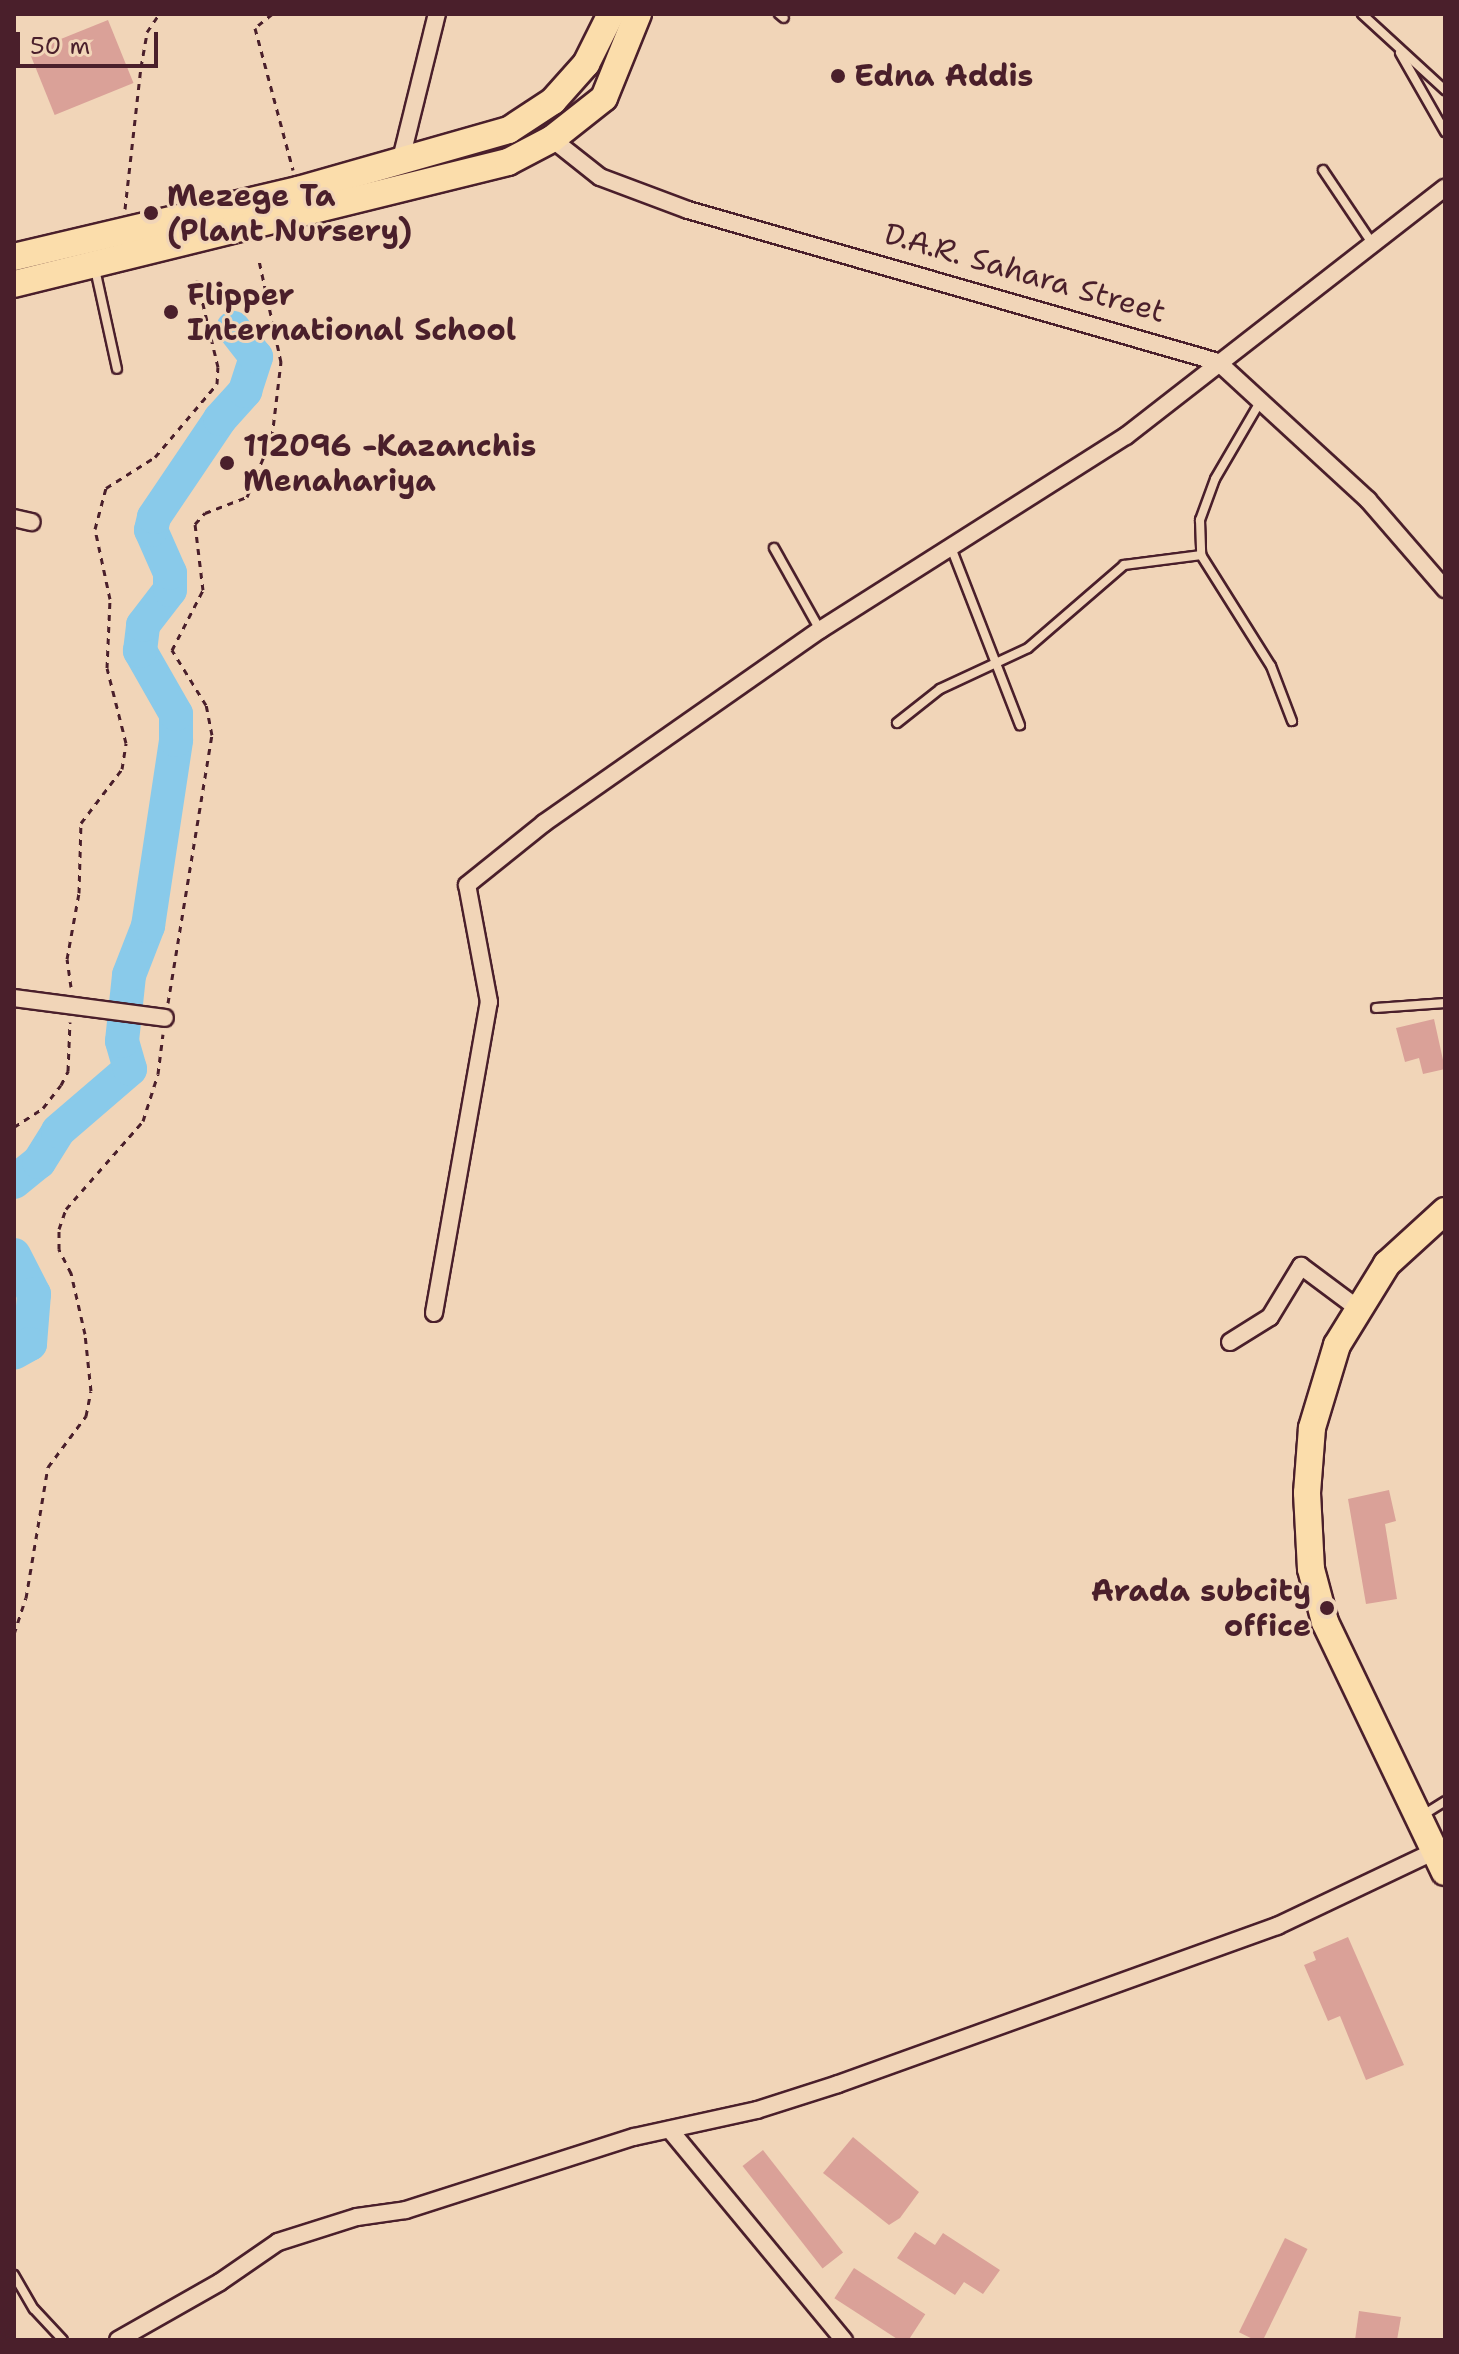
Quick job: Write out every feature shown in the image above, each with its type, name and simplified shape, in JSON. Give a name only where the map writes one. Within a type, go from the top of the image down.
[{"type":"main road","points":[[14,257],[127,233],[298,190],[509,130],[553,101],[628,16]]},
{"type":"main road","points":[[14,284],[508,162],[552,139],[604,98],[628,16]]},
{"type":"main road","points":[[1440,1862],[1325,1622],[1311,1569],[1307,1493],[1312,1428],[1337,1345],[1356,1307],[1387,1264],[1445,1211]]},
{"type":"street","points":[[400,163],[437,14]]},
{"type":"street","name":"D.A.R. Sahara Street","points":[[552,139],[600,177],[688,210],[1218,362]]},
{"type":"street","points":[[434,1313],[489,1002],[467,885],[544,823],[820,630],[952,550],[1126,436],[1445,188]]},
{"type":"street","points":[[1218,362],[1368,500],[1445,589]]},
{"type":"street","points":[[14,518],[32,522]]},
{"type":"street","points":[[14,998],[165,1018]]},
{"type":"street","points":[[1230,1342],[1270,1317],[1301,1266],[1356,1307]]},
{"type":"street","points":[[118,2340],[220,2282],[278,2242],[357,2217],[406,2210],[670,2130],[838,2084],[1277,1926],[1440,1862]]},
{"type":"street","points":[[670,2130],[844,2340]]},
{"type":"lane","points":[[1362,14],[1445,90]]},
{"type":"lane","points":[[1395,44],[1445,132]]},
{"type":"lane","points":[[1323,170],[1374,246]]},
{"type":"lane","points":[[95,265],[117,369]]},
{"type":"lane","points":[[1260,402],[1215,479],[1200,520],[1201,555],[1271,666],[1292,721]]},
{"type":"lane","points":[[774,548],[820,630]]},
{"type":"lane","points":[[952,550],[998,660],[1020,725]]},
{"type":"lane","points":[[897,723],[940,689],[1028,648],[1124,565],[1201,555]]},
{"type":"lane","points":[[1376,1008],[1445,1003]]},
{"type":"lane","points":[[1419,1818],[1445,1801]]},
{"type":"lane","points":[[14,2275],[34,2309],[63,2340]]},
{"type":"path","points":[[127,233],[124,195],[141,67],[147,32],[159,14]]},
{"type":"path","points":[[272,14],[255,28],[298,190]]},
{"type":"path","points":[[14,1634],[26,1598],[48,1467],[86,1416],[91,1391],[85,1334],[71,1273],[59,1249],[59,1229],[66,1209],[143,1121],[158,1074],[212,735],[206,705],[172,650],[203,590],[195,524],[205,513],[247,497],[272,437],[281,362],[259,260]]},
{"type":"path","points":[[14,1127],[43,1108],[68,1071],[73,1006],[67,959],[79,893],[81,823],[122,769],[126,743],[107,668],[110,599],[95,529],[106,488],[155,457],[217,384],[218,367],[196,275]]},
{"type":"building","points":[[108,20],[133,83],[55,115],[29,52]]},
{"type":"building","points":[[1434,1019],[1445,1069],[1423,1074],[1419,1058],[1405,1062],[1396,1028]]},
{"type":"building","points":[[1389,1490],[1396,1521],[1385,1524],[1397,1599],[1366,1604],[1348,1499]]},
{"type":"building","points":[[1348,1937],[1404,2065],[1366,2080],[1340,2016],[1328,2021],[1304,1965],[1316,1960],[1313,1952]]},
{"type":"building","points":[[853,2137],[919,2192],[900,2218],[889,2225],[823,2173]]},
{"type":"building","points":[[763,2150],[843,2252],[823,2268],[743,2166]]},
{"type":"building","points":[[915,2232],[935,2245],[943,2233],[1000,2270],[983,2294],[964,2282],[955,2295],[897,2258]]},
{"type":"building","points":[[1285,2238],[1307,2249],[1263,2340],[1255,2340],[1239,2332]]},
{"type":"building","points":[[854,2268],[925,2314],[909,2340],[899,2340],[834,2298]]},
{"type":"building","points":[[1359,2311],[1401,2317],[1397,2340],[1355,2340]]},
{"type":"waterway","points":[[14,1182],[39,1162],[58,1131],[130,1069],[122,1041],[129,975],[148,926],[176,740],[176,714],[140,651],[143,625],[170,590],[170,573],[151,530],[154,517],[220,419],[245,391],[256,357],[233,328]]},
{"type":"waterway","points":[[14,1255],[34,1294],[30,1344],[14,1353]]},
{"type":"place","name":"Edna Addis","points":[[838,76]]},
{"type":"place","name":"Mezege Ta (Plant Nursery)","points":[[151,213]]},
{"type":"place","name":"Flipper International School","points":[[171,312]]},
{"type":"place","name":"112096 -Kazanchis Menahariya","points":[[227,463]]},
{"type":"place","name":"Arada subcity office","points":[[1327,1608]]}]
